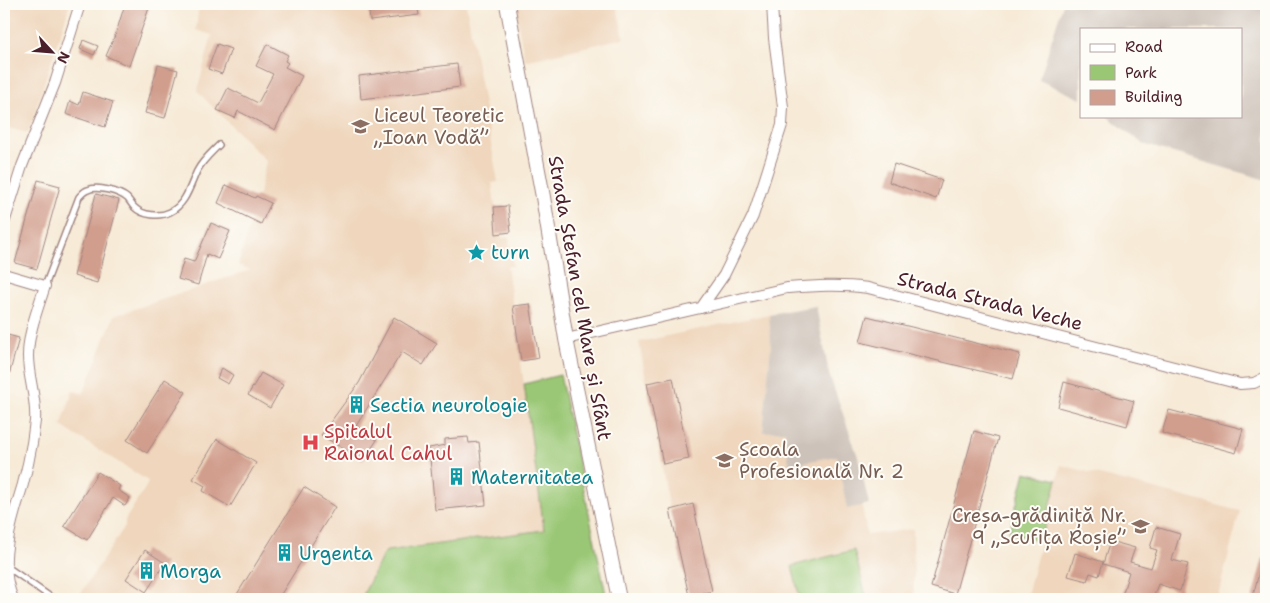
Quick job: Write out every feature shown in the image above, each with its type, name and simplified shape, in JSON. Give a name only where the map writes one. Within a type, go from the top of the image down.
[{"type":"main road","name":"Strada Ștefan cel Mare și Sfânt","points":[[507,4],[540,178],[566,339],[619,599]]},
{"type":"street","points":[[4,223],[22,166],[55,83],[80,4]]},
{"type":"street","points":[[701,308],[724,275],[753,216],[782,125],[783,107],[774,38],[772,4]]},
{"type":"street","points":[[4,274],[45,286],[28,349],[35,420],[29,456],[4,545],[4,565],[8,590],[13,599]]},
{"type":"street","name":"Strada Strada Veche","points":[[566,339],[787,288],[818,285],[851,285],[1240,384],[1254,383],[1266,377]]},
{"type":"lane","points":[[45,286],[78,197],[89,189],[101,189],[116,192],[127,198],[136,209],[154,216],[169,212],[179,206],[185,198],[198,169],[219,145]]},
{"type":"lane","points":[[4,565],[52,598]]},
{"type":"shaded area","points":[[4,4],[70,4],[28,133],[4,127]]},
{"type":"shaded area","name":"Spitalul Raional Cahul","points":[[199,4],[466,4],[498,182],[492,183],[497,220],[499,220],[502,238],[509,237],[513,266],[507,266],[545,530],[387,551],[384,553],[361,599],[77,599],[125,526],[125,520],[148,481],[61,426],[73,391],[83,394],[114,316],[250,270],[238,265],[259,194],[266,161],[197,91],[212,35],[196,30]]},
{"type":"shaded area","points":[[514,4],[616,4],[624,38],[525,61]]},
{"type":"shaded area","points":[[1063,4],[1266,4],[1266,180],[1143,144],[1110,118],[1242,118],[1242,28],[1080,28],[1080,99],[1039,80]]},
{"type":"shaded area","points":[[816,306],[829,374],[858,457],[869,504],[847,509],[837,456],[789,465],[785,431],[763,432],[771,345],[769,314]]},
{"type":"shaded area","name":"Școala Profesională Nr. 2","points":[[769,314],[771,345],[763,432],[785,431],[789,465],[838,456],[847,508],[862,506],[867,535],[913,529],[914,599],[690,599],[670,510],[639,342]]},
{"type":"shaded area","name":"Creșa-grădiniță Nr. 9 „Scufița Roșie”","points":[[1061,465],[1240,511],[1217,599],[1026,599]]},
{"type":"green space","points":[[560,375],[607,599],[361,599],[384,553],[387,551],[544,530],[524,384]]},
{"type":"green space","points":[[1025,472],[1057,480],[1041,541],[1009,533]]},
{"type":"green space","points":[[854,550],[866,596],[855,599],[800,599],[792,566]]},
{"type":"building","points":[[125,4],[137,4],[149,8],[129,66],[106,56]]},
{"type":"building","points":[[368,4],[417,4],[419,15],[370,21]]},
{"type":"building","points":[[83,40],[98,46],[94,55],[80,49]]},
{"type":"building","points":[[217,44],[231,49],[222,74],[208,69]]},
{"type":"building","points":[[267,44],[288,55],[285,61],[288,63],[285,67],[302,76],[275,130],[238,111],[235,118],[217,110],[228,88],[258,103],[273,74],[256,66]]},
{"type":"building","points":[[457,64],[460,87],[361,99],[359,76]]},
{"type":"building","points":[[158,65],[178,70],[165,118],[145,113]]},
{"type":"building","points":[[83,92],[113,102],[105,127],[66,114],[70,101],[79,105]]},
{"type":"building","points":[[894,164],[942,180],[936,199],[889,182]]},
{"type":"building","points":[[38,180],[60,186],[37,269],[15,263]]},
{"type":"building","points":[[226,185],[271,203],[261,224],[218,203]]},
{"type":"building","points":[[96,194],[119,200],[97,283],[74,276]]},
{"type":"building","points":[[508,206],[511,232],[496,234],[494,207]]},
{"type":"building","points":[[211,223],[230,231],[218,259],[207,254],[198,285],[178,279],[184,259],[194,262]]},
{"type":"building","points":[[530,304],[539,358],[521,361],[513,306]]},
{"type":"building","points":[[867,316],[1020,354],[1013,379],[860,342]]},
{"type":"building","name":"Sectia neurologie","points":[[394,317],[437,343],[423,365],[402,352],[356,426],[377,440],[363,461],[321,435],[359,383]]},
{"type":"building","points":[[4,334],[19,338],[7,383],[4,383]]},
{"type":"building","points":[[222,368],[233,375],[228,384],[217,378]]},
{"type":"building","points":[[261,373],[283,385],[270,408],[248,395]]},
{"type":"building","points":[[673,378],[689,459],[663,464],[647,383]]},
{"type":"building","points":[[165,379],[186,392],[147,453],[127,440]]},
{"type":"building","points":[[1064,382],[1134,401],[1127,426],[1058,407]]},
{"type":"building","points":[[1169,410],[1243,429],[1236,453],[1162,433]]},
{"type":"building","points":[[974,431],[998,438],[955,594],[931,587]]},
{"type":"building","name":"Maternitatea","points":[[468,437],[469,443],[479,442],[486,505],[435,510],[429,448],[445,445],[445,439]]},
{"type":"building","points":[[217,439],[256,463],[230,507],[203,491],[205,486],[193,479]]},
{"type":"building","points":[[98,472],[120,486],[118,490],[130,498],[125,506],[113,498],[87,540],[64,526]]},
{"type":"building","name":"Urgenta","points":[[304,487],[335,507],[278,599],[234,599]]},
{"type":"building","points":[[693,504],[712,591],[689,596],[670,510]]},
{"type":"building","points":[[1156,527],[1180,534],[1172,560],[1188,564],[1180,591],[1158,584],[1153,599],[1121,599],[1129,572],[1103,564],[1110,541],[1135,548],[1130,562],[1151,568],[1157,550],[1150,548]]},
{"type":"building","name":"Morga","points":[[145,550],[165,563],[146,592],[126,579]]},
{"type":"building","points":[[1075,553],[1103,562],[1099,576],[1090,573],[1087,581],[1068,576]]},
{"type":"building","points":[[1263,558],[1266,559],[1266,599],[1252,599]]},
{"type":"place","name":"Liceul Teoretic „Ioan Vodă”","points":[[360,126]]},
{"type":"place","name":"turn","points":[[477,252]]},
{"type":"place","name":"Sectia neurologie","points":[[356,405]]},
{"type":"place","name":"Spitalul Raional Cahul","points":[[310,442]]},
{"type":"place","name":"Școala Profesională Nr. 2","points":[[725,460]]},
{"type":"place","name":"Maternitatea","points":[[457,477]]},
{"type":"place","name":"Creșa-grădiniță Nr. 9 „Scufița Roșie”","points":[[1140,526]]},
{"type":"place","name":"Urgenta","points":[[285,553]]},
{"type":"place","name":"Morga","points":[[146,571]]}]
